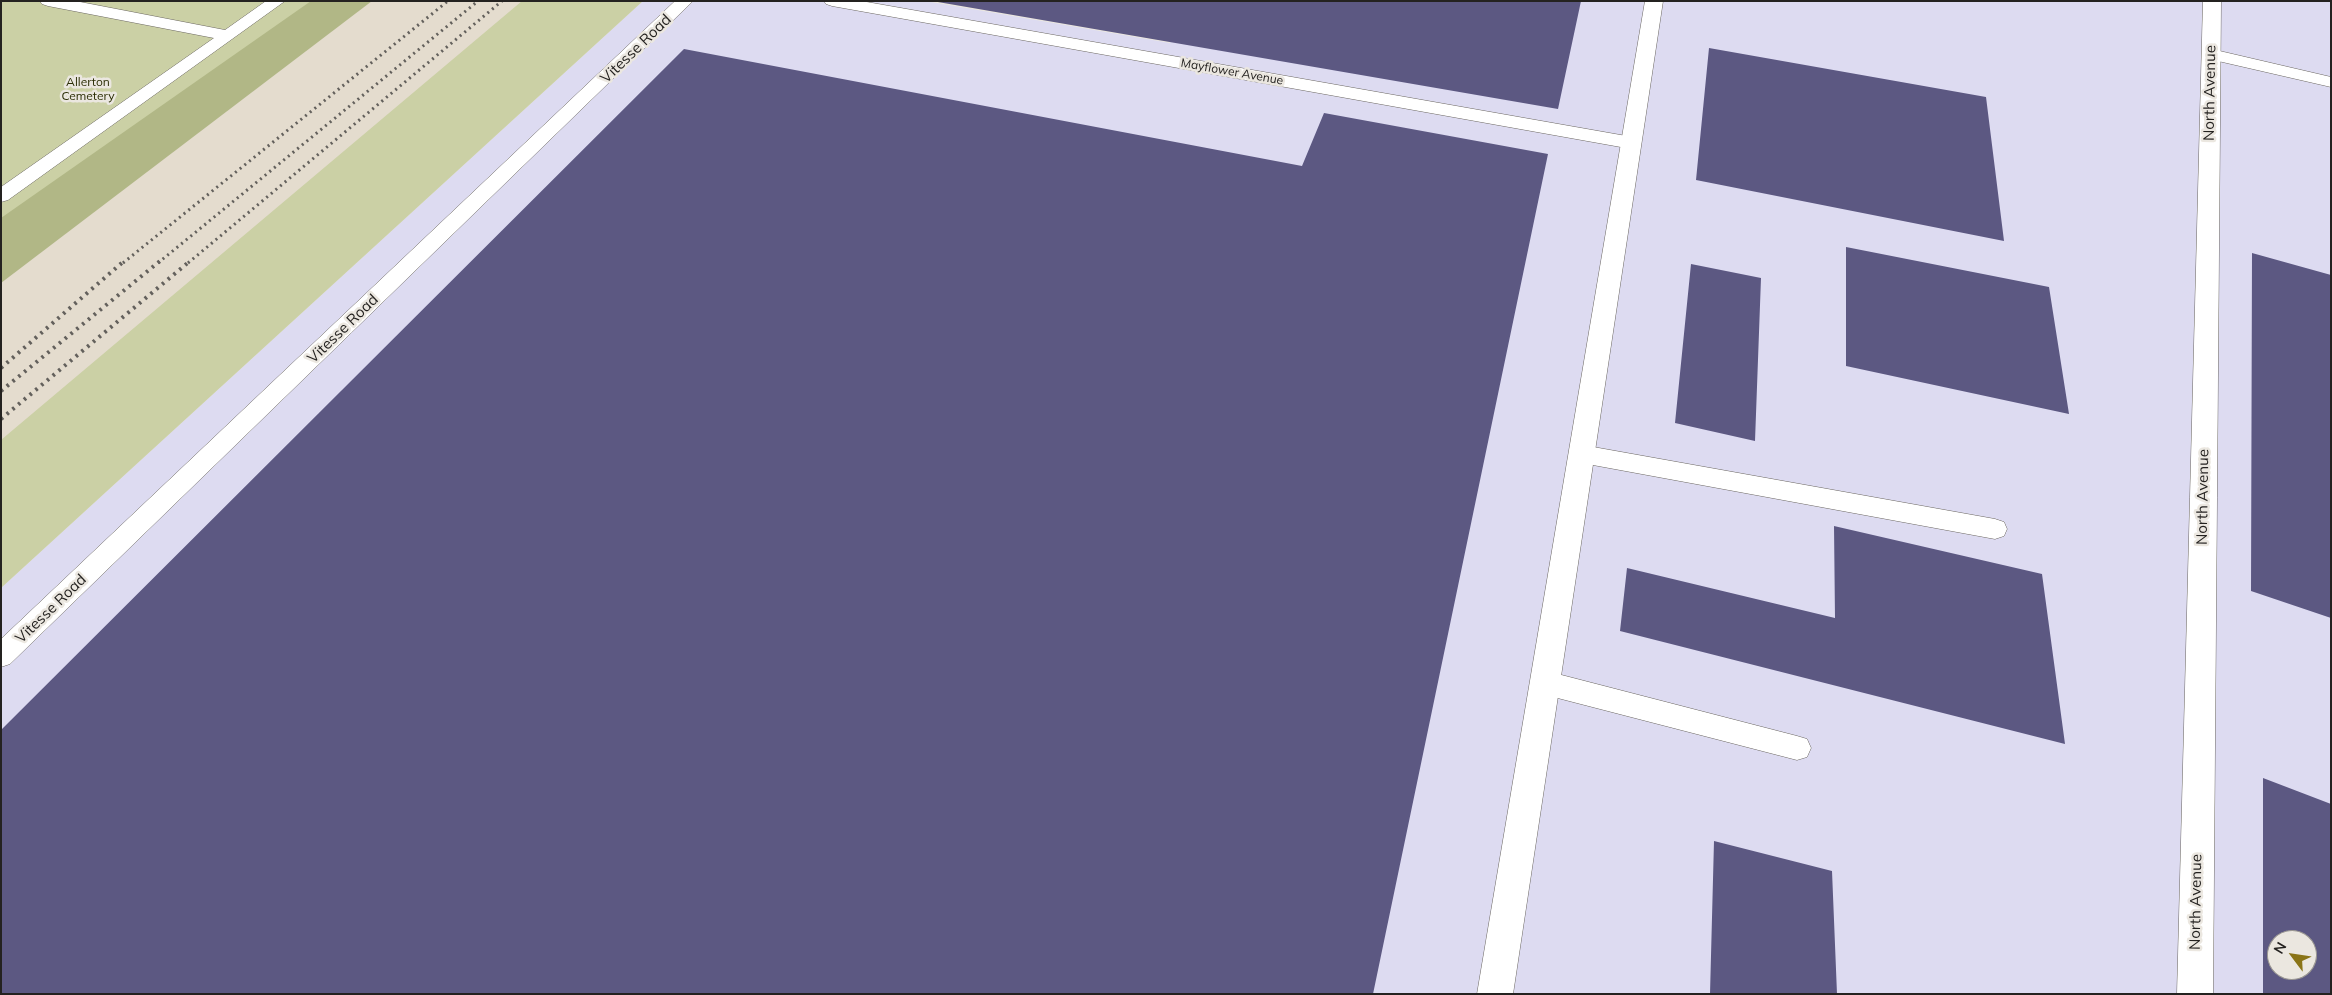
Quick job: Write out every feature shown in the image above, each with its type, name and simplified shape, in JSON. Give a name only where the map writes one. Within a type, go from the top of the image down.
[{"type":"street","points":[[1495,994],[1654,1]]},
{"type":"street","name":"North Avenue","points":[[2195,994],[2212,1]]},
{"type":"lane","points":[[48,1],[228,35]]},
{"type":"lane","points":[[1,196],[276,1]]},
{"type":"lane","name":"Vitesse Road","points":[[1,656],[685,1]]},
{"type":"lane","name":"Mayflower Avenue","points":[[832,1],[1632,143]]},
{"type":"lane","points":[[2211,54],[2331,82]]},
{"type":"lane","points":[[1582,454],[1995,530]]},
{"type":"lane","points":[[1546,683],[1797,748]]},
{"type":"shaded area","points":[[352,1],[593,1],[1,528],[1,262]]},
{"type":"shaded area","points":[[643,1],[925,1],[1170,43],[1194,1],[2331,1],[2331,994],[1,994],[1,588]]},
{"type":"green space","name":"Allerton Cemetery","points":[[1,1],[352,1],[1,262]]},
{"type":"green space","points":[[311,1],[372,1],[1,283],[1,218]]},
{"type":"green space","points":[[522,1],[643,1],[1,588],[1,440]]},
{"type":"building","points":[[932,1],[1581,1],[1558,109]]},
{"type":"building","points":[[1709,48],[1986,97],[2004,241],[1696,180]]},
{"type":"building","points":[[684,49],[1302,166],[1324,113],[1548,154],[1373,994],[1,994],[1,730]]},
{"type":"building","points":[[1846,247],[2049,287],[2069,414],[1846,366]]},
{"type":"building","points":[[2252,253],[2331,275],[2331,618],[2251,591]]},
{"type":"building","points":[[1691,264],[1761,278],[1755,441],[1675,423]]},
{"type":"building","points":[[1834,526],[2042,574],[2065,744],[1620,631],[1627,568],[1835,618]]},
{"type":"building","points":[[2263,778],[2331,804],[2331,994],[2263,994]]},
{"type":"building","points":[[1714,841],[1832,871],[1837,994],[1710,994]]},
{"type":"railway","points":[[123,263],[448,1]]},
{"type":"railway","points":[[158,263],[478,1]]},
{"type":"railway","points":[[188,263],[502,1]]},
{"type":"railway","points":[[1,368],[124,261]]},
{"type":"railway","points":[[1,391],[160,261]]},
{"type":"railway","points":[[1,419],[190,261]]}]
